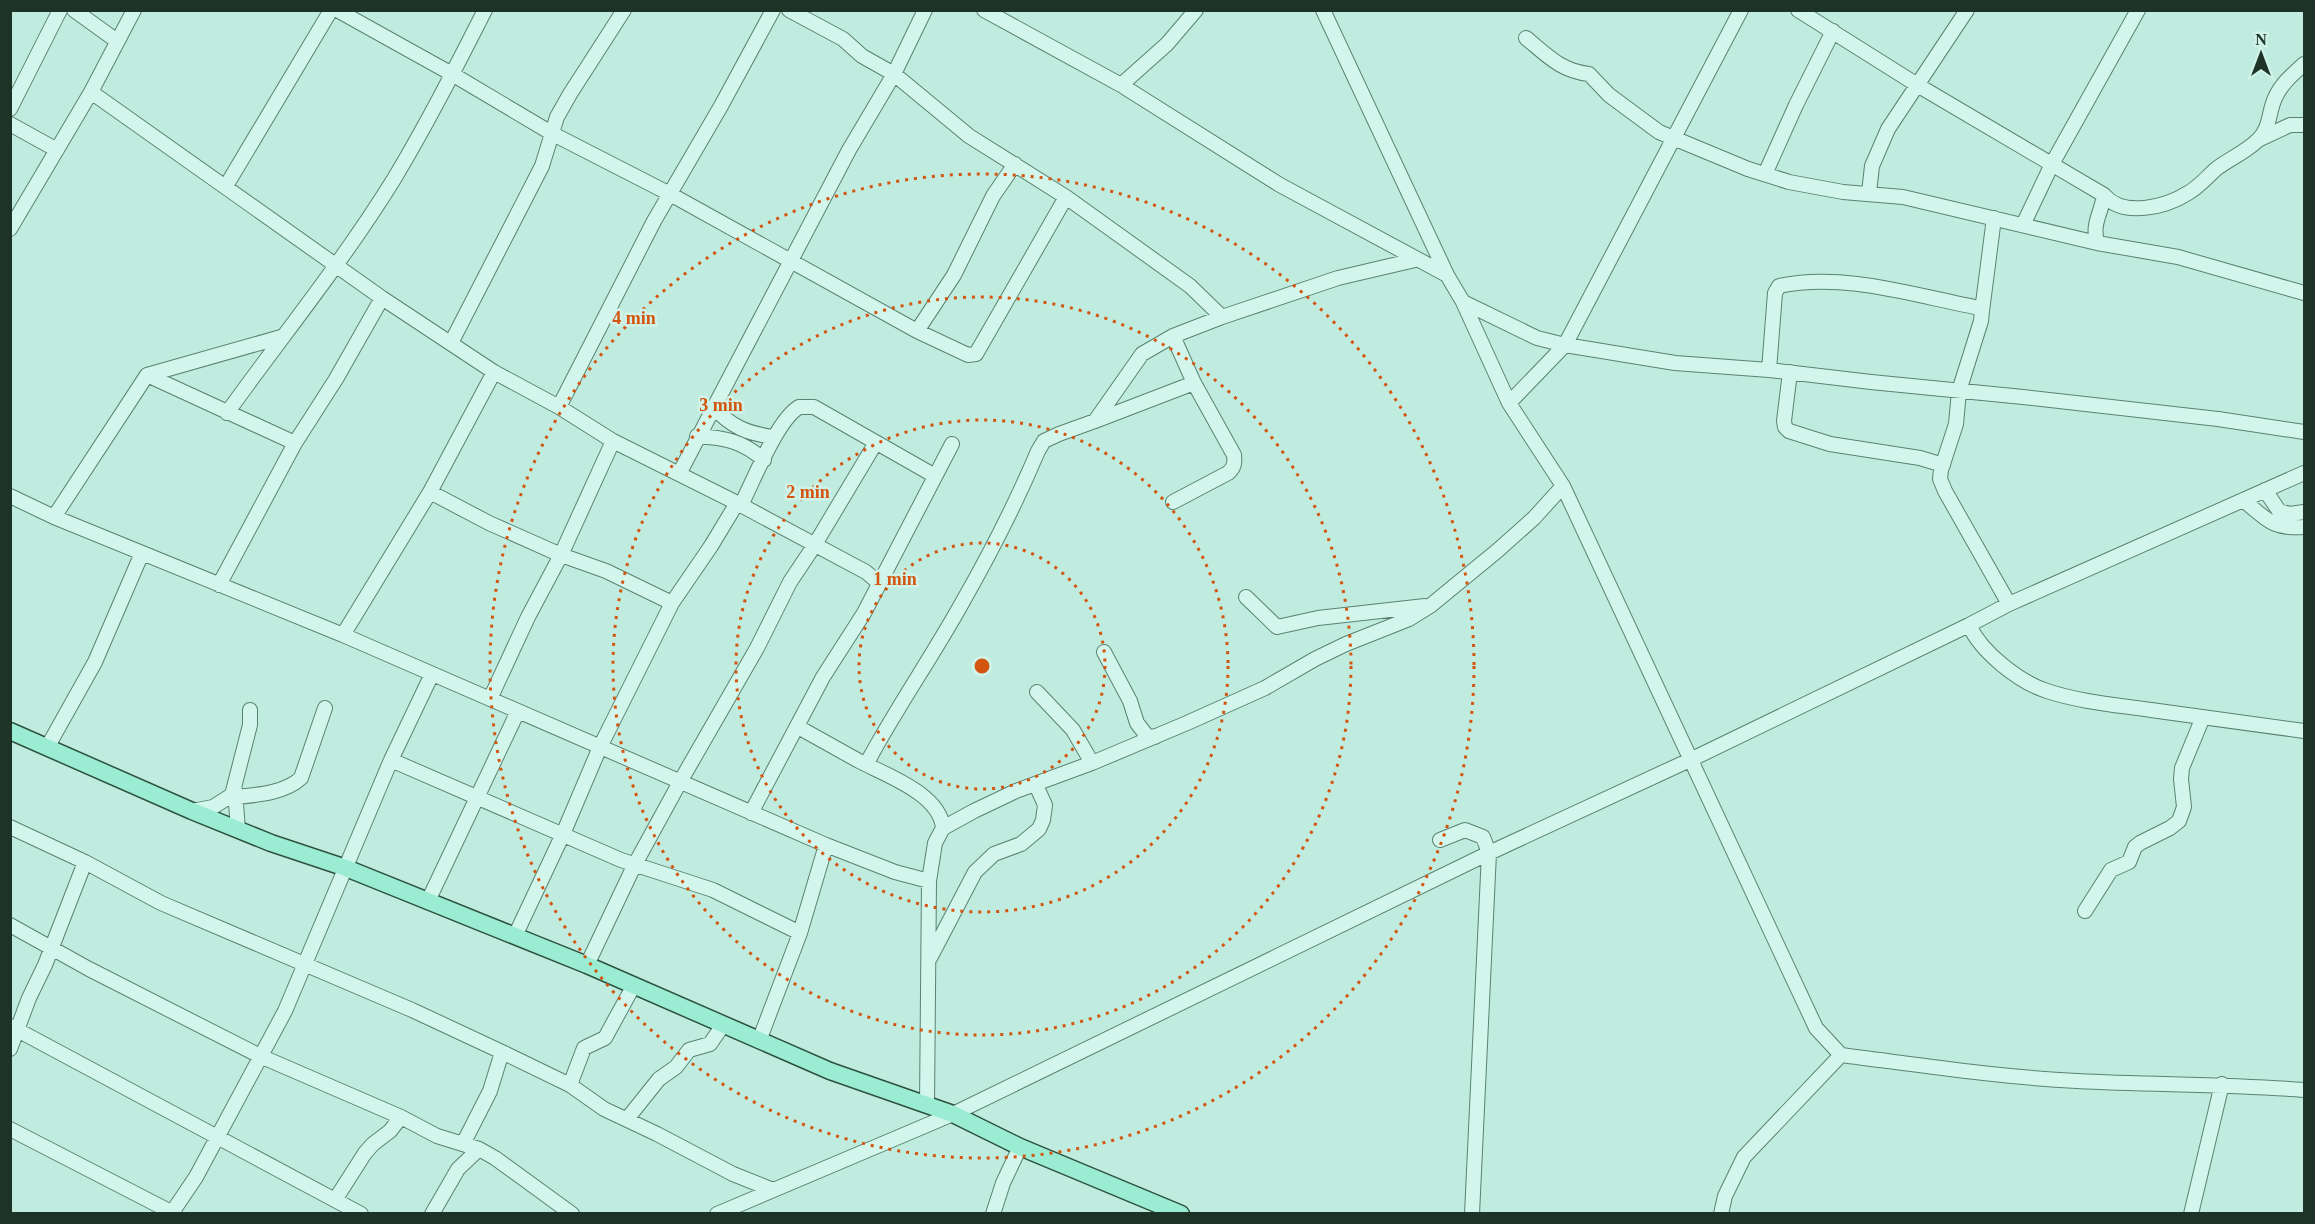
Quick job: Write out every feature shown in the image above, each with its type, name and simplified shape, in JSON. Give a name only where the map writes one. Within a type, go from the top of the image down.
[{"type":"main road","points":[[10,731],[48,746],[122,782],[238,830],[346,868],[587,965],[831,1071],[953,1114],[1020,1147],[1181,1214]]},
{"type":"street","points":[[10,109],[60,10]]},
{"type":"street","points":[[74,10],[117,41]]},
{"type":"street","points":[[10,229],[92,92],[134,10]]},
{"type":"street","points":[[226,186],[331,10]]},
{"type":"street","points":[[337,10],[553,134],[670,194],[918,331],[968,355],[976,354],[1066,197]]},
{"type":"street","points":[[227,412],[336,265],[393,180],[435,108],[485,10]]},
{"type":"street","points":[[451,343],[542,166],[557,117],[624,10]]},
{"type":"street","points":[[559,407],[670,194],[773,10]]},
{"type":"street","points":[[789,10],[843,39],[862,56],[894,74],[969,136],[1066,197],[1190,286],[1222,317]]},
{"type":"street","points":[[679,474],[849,150],[894,74],[926,10]]},
{"type":"street","points":[[984,10],[1120,85],[1280,184],[1415,260],[1447,275]]},
{"type":"street","points":[[1120,85],[1167,44],[1196,10]]},
{"type":"street","points":[[1323,10],[1509,403],[1563,486],[1816,1028],[1841,1055],[1983,1074],[2078,1081],[2222,1084],[2304,1090]]},
{"type":"street","points":[[1509,403],[1565,345],[1676,138],[1741,10]]},
{"type":"street","points":[[1798,10],[1918,86],[2104,195],[2110,203],[2125,209],[2136,209],[2176,199],[2190,192],[2215,170],[2258,140],[2290,125],[2304,125]]},
{"type":"street","points":[[1869,193],[1872,166],[1888,129],[1967,10]]},
{"type":"street","points":[[2023,225],[2052,164],[2138,10]]},
{"type":"street","points":[[1765,174],[1833,31]]},
{"type":"street","points":[[1526,38],[1567,70],[1589,74],[1609,95],[1659,132],[1765,174],[1819,189],[1903,197],[2097,243],[2178,257],[2304,293]]},
{"type":"street","points":[[2258,140],[2269,122],[2273,103],[2282,86],[2304,64]]},
{"type":"street","points":[[92,92],[336,265],[494,372],[559,407],[612,441],[739,504],[866,572],[879,583]]},
{"type":"street","points":[[10,124],[57,150]]},
{"type":"street","points":[[918,331],[954,275],[993,196],[1015,164]]},
{"type":"street","points":[[2097,243],[2094,226],[2104,195]]},
{"type":"street","points":[[1994,218],[1981,321],[1959,392],[1956,424],[1940,479],[2009,604]]},
{"type":"street","points":[[1095,421],[1142,354],[1173,336],[1338,278],[1415,260]]},
{"type":"street","points":[[1768,370],[1775,293],[1779,286],[1833,283],[1883,288],[1980,308],[1982,311]]},
{"type":"street","points":[[219,585],[295,443],[336,379],[382,297]]},
{"type":"street","points":[[1462,302],[1537,338],[1565,345],[1675,363],[1790,372],[2218,419],[2304,432]]},
{"type":"street","points":[[1173,336],[1194,383],[1235,460],[1232,470],[1228,473],[1173,502]]},
{"type":"street","points":[[54,517],[147,375],[281,337]]},
{"type":"street","points":[[343,635],[430,492],[494,372]]},
{"type":"street","points":[[1790,372],[1784,421],[1789,431],[1830,444],[1920,458],[1943,465]]},
{"type":"street","points":[[147,375],[295,443]]},
{"type":"street","points":[[865,763],[962,604],[992,550],[1044,441],[1194,383]]},
{"type":"street","points":[[713,407],[729,424],[754,435],[773,437]]},
{"type":"street","points":[[515,936],[563,834],[600,747],[672,603],[739,504],[764,459],[773,437],[790,414],[799,407],[814,407],[875,444],[935,476]]},
{"type":"street","points":[[698,436],[726,438],[751,449],[764,459]]},
{"type":"street","points":[[490,699],[528,617],[561,555],[612,441]]},
{"type":"street","points":[[587,965],[634,866],[757,648],[790,582],[875,444]]},
{"type":"street","points":[[751,813],[823,677],[864,613],[952,444]]},
{"type":"street","points":[[717,1214],[953,1114],[2009,604],[2304,473]]},
{"type":"street","points":[[927,1106],[929,881],[935,843],[943,828],[1016,791],[1155,737],[1265,688],[1346,644],[1409,619],[1430,606],[1534,518],[1563,486]]},
{"type":"street","points":[[2265,490],[2279,511],[2290,514],[2304,512]]},
{"type":"street","points":[[430,492],[489,524],[561,555],[606,571],[672,603]]},
{"type":"street","points":[[10,496],[54,517],[343,635],[826,845],[895,873],[929,881]]},
{"type":"street","points":[[2243,500],[2275,525],[2284,528],[2304,527]]},
{"type":"street","points":[[48,746],[95,662],[142,553]]},
{"type":"street","points":[[1246,597],[1277,627],[1318,618],[1430,606]]},
{"type":"street","points":[[1969,625],[1975,639],[1990,656],[2045,691],[2068,697],[2304,732]]},
{"type":"street","points":[[1104,652],[1130,701],[1137,723],[1147,736],[1155,737]]},
{"type":"street","points":[[10,1129],[172,1213],[196,1177],[285,1011],[392,760],[432,674]]},
{"type":"street","points":[[1037,692],[1073,730],[1092,763]]},
{"type":"street","points":[[235,791],[263,794],[292,786],[301,778],[325,708]]},
{"type":"street","points":[[238,830],[235,791],[251,719],[250,710]]},
{"type":"street","points":[[428,901],[518,711]]},
{"type":"street","points":[[2085,911],[2110,870],[2129,862],[2135,847],[2140,843],[2179,821],[2184,807],[2182,768],[2204,717]]},
{"type":"street","points":[[798,727],[885,772],[927,800],[942,817],[943,828]]},
{"type":"street","points":[[392,760],[634,866],[713,890],[800,933]]},
{"type":"street","points":[[928,961],[975,872],[994,854],[1021,844],[1040,829],[1045,805],[1036,785]]},
{"type":"street","points":[[192,811],[205,809],[226,800],[235,791]]},
{"type":"street","points":[[10,827],[85,862],[161,903],[411,1010],[502,1052],[570,1085],[604,1109],[733,1174],[772,1190]]},
{"type":"street","points":[[1440,840],[1465,830],[1483,837],[1489,854],[1472,1214]]},
{"type":"street","points":[[759,1041],[800,933],[826,845]]},
{"type":"street","points":[[10,1049],[14,1028],[52,948],[85,862]]},
{"type":"street","points":[[10,925],[155,1004],[260,1056],[402,1117],[437,1136],[479,1149],[572,1214]]},
{"type":"street","points":[[570,1085],[585,1048],[605,1038],[634,985]]},
{"type":"street","points":[[627,1119],[659,1078],[676,1067],[689,1050],[710,1044],[723,1025]]},
{"type":"street","points":[[14,1028],[360,1214]]},
{"type":"street","points":[[463,1144],[489,1091],[502,1052]]},
{"type":"street","points":[[1721,1214],[1725,1196],[1744,1157],[1841,1055]]},
{"type":"street","points":[[2191,1214],[2222,1084]]},
{"type":"street","points":[[335,1200],[365,1153],[402,1117]]},
{"type":"street","points":[[993,1214],[1003,1183],[1020,1147]]},
{"type":"street","points":[[432,1214],[458,1169],[479,1149]]}]
